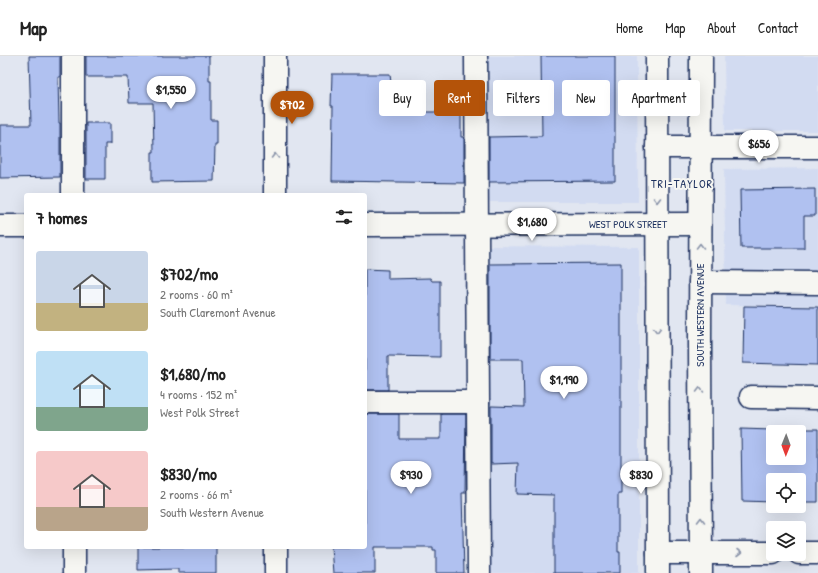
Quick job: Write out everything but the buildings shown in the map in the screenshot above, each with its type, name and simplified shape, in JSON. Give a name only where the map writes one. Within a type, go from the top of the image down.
[{"type":"main road","points":[[73,56],[74,193]]},
{"type":"main road","points":[[275,56],[275,193]]},
{"type":"main road","points":[[476,56],[479,573]]},
{"type":"main road","points":[[657,56],[658,563],[701,563],[766,554]]},
{"type":"main road","name":"SOUTH WESTERN AVENUE","points":[[701,56],[701,563]]},
{"type":"main road","points":[[657,147],[818,148]]},
{"type":"main road","name":"WEST POLK STREET","points":[[367,225],[700,224]]},
{"type":"main road","points":[[0,226],[24,226]]},
{"type":"main road","points":[[700,282],[818,282]]},
{"type":"main road","points":[[752,397],[818,398]]},
{"type":"main road","points":[[367,402],[478,402]]},
{"type":"main road","points":[[74,549],[74,573]]},
{"type":"main road","points":[[276,549],[276,573]]},
{"type":"main road","points":[[806,553],[818,553]]},
{"type":"shaded area","points":[[476,56],[637,56],[637,80],[618,80],[618,116],[637,116],[638,202],[477,202],[476,116],[485,116],[485,80],[476,80]]},
{"type":"shaded area","points":[[724,56],[818,56],[818,131],[725,131]]},
{"type":"shaded area","points":[[818,168],[818,306],[726,305],[724,169]]},
{"type":"shaded area","points":[[477,246],[639,247],[639,573],[479,573]]},
{"type":"district","name":"TRI-TAYLOR","points":[[682,184]]}]
